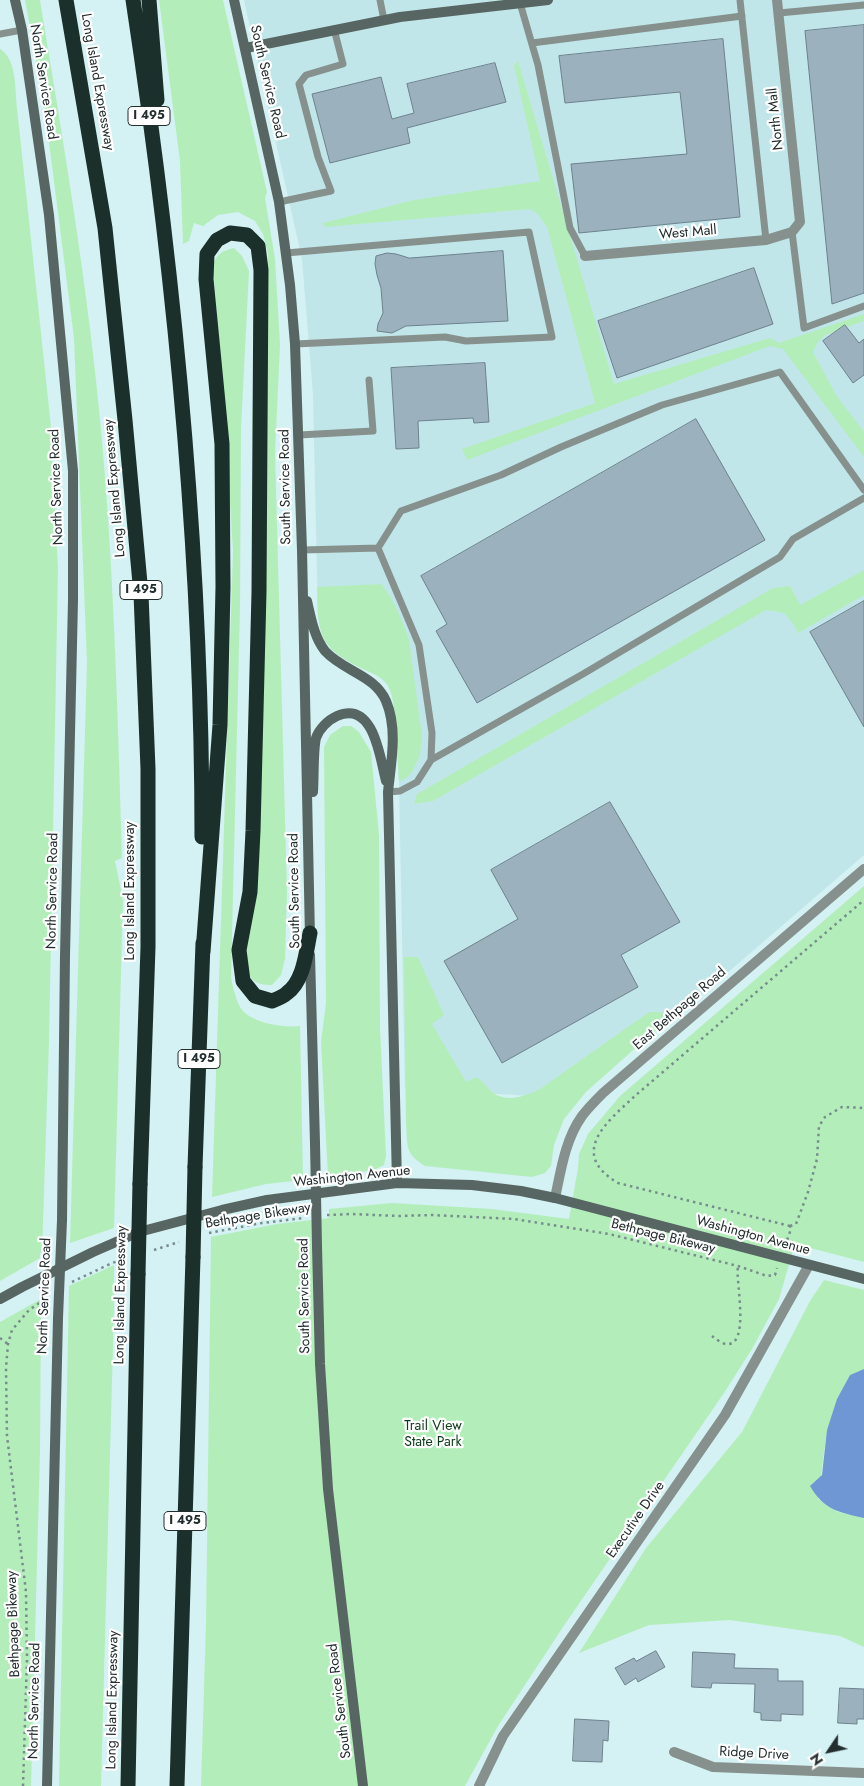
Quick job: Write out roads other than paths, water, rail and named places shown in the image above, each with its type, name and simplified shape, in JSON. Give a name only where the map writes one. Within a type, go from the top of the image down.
[{"type":"highway","name":"Long Island Expressway","points":[[66,0],[105,228],[141,594],[148,769],[148,947],[140,1184],[128,1786]]},
{"type":"highway","name":"I 495","points":[[133,0],[165,232],[183,419],[196,589],[202,758],[203,952],[177,1786]]},
{"type":"highway","points":[[149,0],[165,232]]},
{"type":"highway","points":[[203,952],[220,725],[223,587],[222,444],[206,279],[208,254],[217,240],[230,233],[247,235],[258,246],[261,270],[259,592],[253,831],[250,892],[239,950],[243,981],[255,996],[272,1001],[288,993],[296,983],[310,933]]},
{"type":"main road","name":"North Service Road","points":[[15,0],[22,30],[49,215],[73,471],[73,600],[65,965],[62,1220],[47,1786]]},
{"type":"main road","name":"South Service Road","points":[[234,0],[279,202],[295,344],[302,550],[320,1364],[328,1489],[363,1786]]},
{"type":"main road","points":[[246,48],[384,20],[548,0]]},
{"type":"main road","points":[[302,584],[320,644],[333,658],[374,686],[386,702],[390,715],[393,737],[388,792],[397,1183]]},
{"type":"main road","points":[[309,865],[316,738],[321,728],[336,716],[345,713],[354,714],[364,719],[372,728],[388,792]]},
{"type":"main road","name":"Washington Avenue","points":[[0,1299],[22,1286],[139,1232],[266,1200],[397,1183],[472,1184],[556,1198],[864,1279]]},
{"type":"street","name":"North Mall","points":[[777,0],[800,222],[792,232]]},
{"type":"street","name":"West Mall","points":[[585,256],[766,240],[792,232]]},
{"type":"street","name":"East Bethpage Road","points":[[556,1198],[570,1137],[582,1116],[603,1093],[864,869]]},
{"type":"street","name":"Executive Drive","points":[[479,1786],[503,1736],[725,1415],[809,1265]]},
{"type":"street","name":"Ridge Drive","points":[[674,1752],[713,1767],[864,1773]]},
{"type":"lane","points":[[380,0],[384,20]]},
{"type":"lane","points":[[740,0],[766,240]]},
{"type":"lane","points":[[520,3],[538,65],[570,228],[585,256]]},
{"type":"lane","points":[[779,14],[864,5]]},
{"type":"lane","points":[[532,43],[742,16]]},
{"type":"lane","points":[[279,202],[332,191],[318,157],[299,84],[306,75],[343,64],[334,29]]},
{"type":"lane","points":[[0,34],[22,30]]},
{"type":"lane","points":[[286,254],[529,232],[552,336],[466,341],[445,337],[295,344]]},
{"type":"lane","points":[[792,232],[804,328],[864,306]]},
{"type":"lane","points":[[378,548],[401,511],[500,475],[561,447],[662,406],[780,372],[864,490]]},
{"type":"lane","points":[[299,435],[373,430],[370,380]]},
{"type":"lane","points":[[388,792],[400,790],[417,782],[431,760],[583,674],[780,557],[793,539],[864,498]]},
{"type":"lane","points":[[302,550],[378,548]]},
{"type":"lane","points":[[378,548],[419,645],[432,733],[431,760]]},
{"type":"water","points":[[864,1369],[864,1518],[832,1509],[815,1494],[810,1486],[822,1475],[827,1430],[837,1399],[850,1375]]},
{"type":"park label","name":"Trail View State Park","points":[[433,1435]]}]
